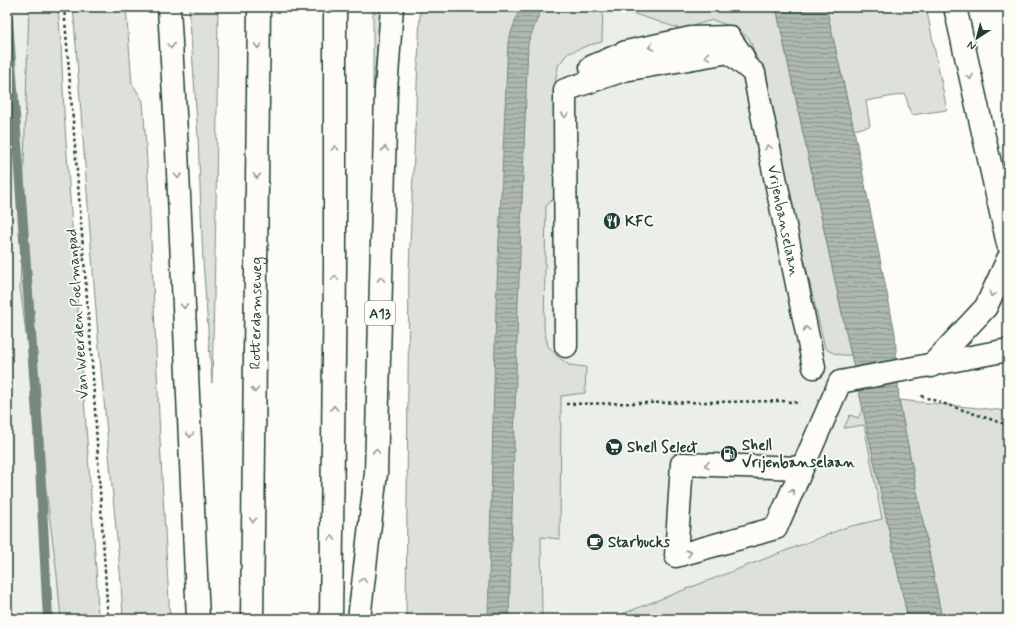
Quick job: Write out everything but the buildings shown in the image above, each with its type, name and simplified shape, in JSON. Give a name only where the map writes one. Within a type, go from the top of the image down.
[{"type":"main road","points":[[169,7],[177,150],[198,619]]},
{"type":"main road","name":"Rotterdamseweg","points":[[252,619],[259,7]]},
{"type":"main road","points":[[331,619],[335,268],[335,7]]},
{"type":"main road","name":"A13","points":[[359,619],[376,473],[386,90],[392,7]]},
{"type":"main road","points":[[955,7],[1008,244]]},
{"type":"main road","name":"Vrijenbanselaan","points":[[566,346],[565,90],[624,70],[729,52],[754,73],[814,367]]},
{"type":"main road","points":[[925,367],[986,307],[1008,259]]},
{"type":"main road","points":[[802,468],[682,464],[676,556],[776,528],[829,406],[846,381],[1008,350]]},
{"type":"path","name":"Van Weerden Poelmanpad","points":[[64,7],[92,362],[108,619]]},
{"type":"path","points":[[918,395],[1008,424]]},
{"type":"path","points":[[566,404],[782,401],[829,406]]},
{"type":"shaded area","points":[[7,7],[29,7],[84,619],[7,619]]},
{"type":"shaded area","points":[[29,7],[58,7],[97,583],[98,619],[61,619],[57,575],[20,287]]},
{"type":"shaded area","points":[[73,7],[126,7],[132,83],[143,101],[170,619],[123,619],[121,582],[98,337]]},
{"type":"shaded area","points":[[189,7],[218,7],[216,211],[212,383],[203,261],[198,137]]},
{"type":"shaded area","points":[[373,7],[381,7],[373,90]]},
{"type":"shaded area","points":[[421,7],[603,7],[602,42],[589,45],[567,54],[558,66],[554,90],[554,198],[546,206],[544,329],[548,346],[557,356],[569,365],[586,367],[585,393],[561,396],[560,539],[541,537],[542,619],[406,619],[409,268]]},
{"type":"shaded area","points":[[520,7],[542,7],[528,43],[518,306],[509,619],[488,619],[496,307],[508,42]]},
{"type":"shaded area","points":[[603,7],[613,7],[680,29],[713,20],[737,29],[749,38],[758,62],[785,179],[842,356],[851,355],[863,409],[858,418],[845,428],[864,424],[882,519],[847,527],[609,619],[542,619],[541,536],[560,538],[561,395],[586,368],[569,365],[557,356],[548,346],[544,329],[546,206],[554,198],[554,90],[558,66],[567,54],[589,45],[602,42]]},
{"type":"shaded area","points":[[613,7],[776,7],[851,355],[837,354],[825,348],[758,62],[749,38],[737,29],[713,20],[681,29]]},
{"type":"shaded area","points":[[776,7],[826,7],[854,130],[895,333],[899,400],[942,619],[908,619]]},
{"type":"shaded area","points":[[826,7],[926,7],[947,110],[911,115],[905,94],[866,101],[870,126],[854,130]]},
{"type":"shaded area","points":[[899,400],[1008,411],[1008,619],[942,619]]},
{"type":"shaded area","points":[[863,409],[908,619],[609,619],[847,527],[882,519],[864,425],[844,428],[850,415],[858,418]]},
{"type":"waterway","points":[[7,7],[38,429],[48,619]]},
{"type":"place","name":"KFC","points":[[612,221]]},
{"type":"place","name":"Shell Select","points":[[614,447]]},
{"type":"place","name":"Shell Vrijenbanselaan","points":[[729,454]]},
{"type":"place","name":"Starbucks","points":[[595,542]]}]
